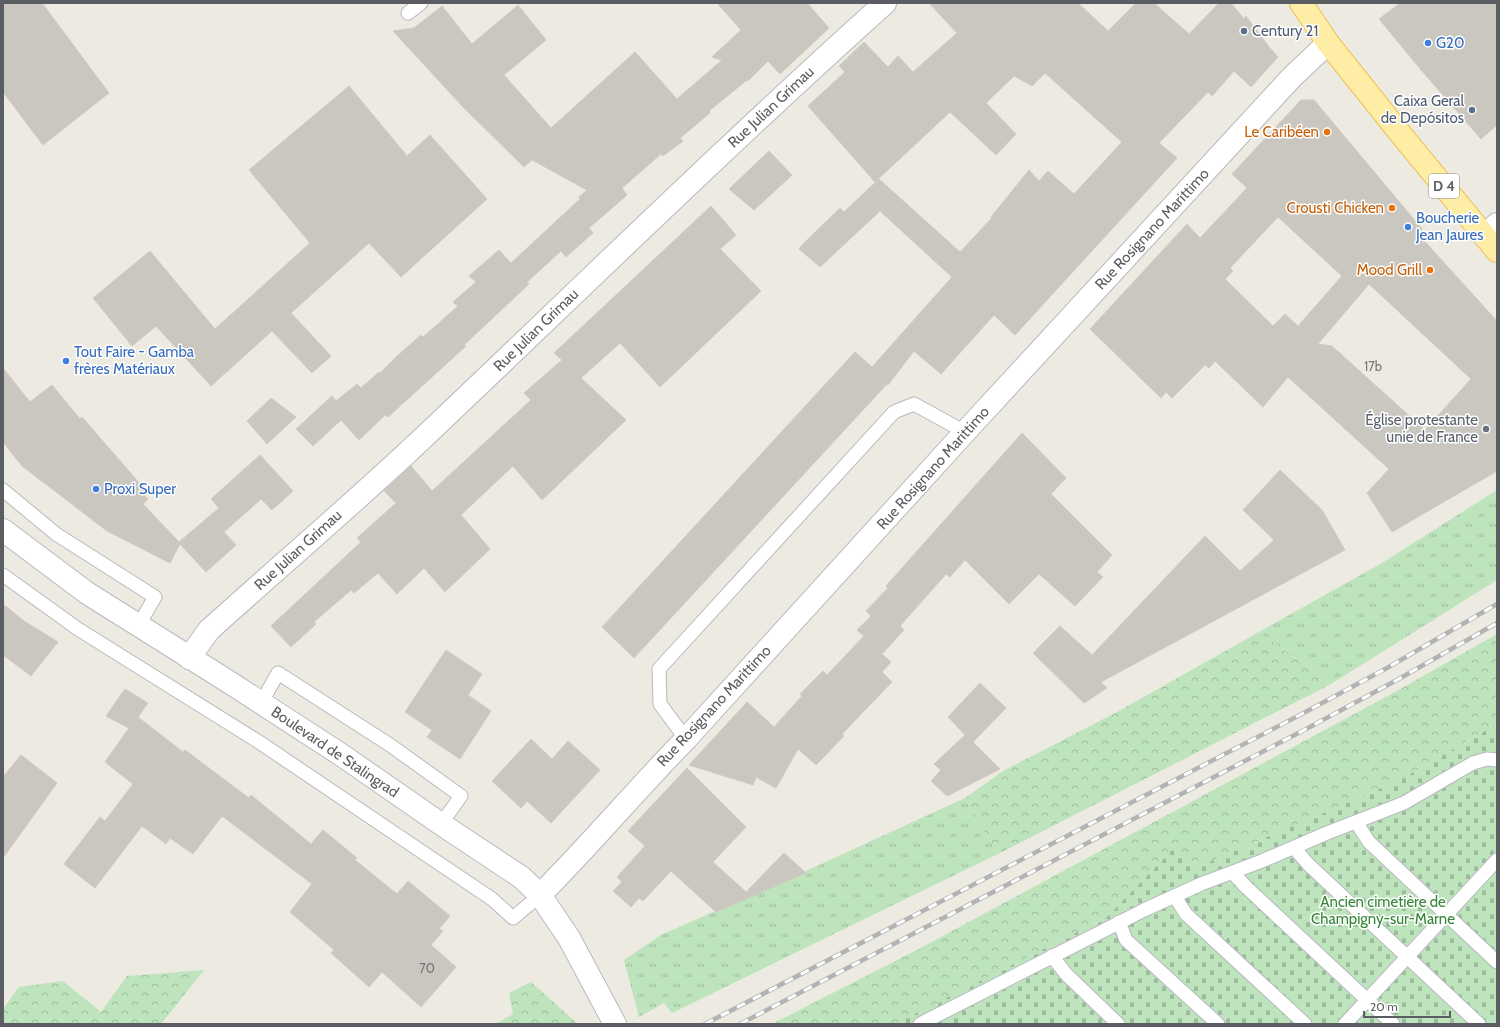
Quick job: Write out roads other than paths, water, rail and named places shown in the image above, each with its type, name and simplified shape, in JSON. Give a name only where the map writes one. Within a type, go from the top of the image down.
[{"type":"main road","name":"D 4","points":[[1301,3],[1328,43],[1493,237]]},
{"type":"street","name":"Rue Julian Grimau","points":[[189,658],[209,630],[421,439],[590,277],[885,3]]},
{"type":"street","name":"Rue Rosignano Marittimo","points":[[540,895],[647,778],[686,738],[1292,77],[1328,43]]},
{"type":"street","name":"Boulevard de Stalingrad","points":[[3,530],[87,593],[340,754],[521,877],[540,895],[569,938],[615,1024]]},
{"type":"lane","points":[[408,13],[421,3]]},
{"type":"lane","points":[[686,738],[660,704],[659,669],[894,412],[914,404],[965,432]]},
{"type":"lane","points":[[3,490],[56,534],[155,597],[138,626]]},
{"type":"lane","points":[[3,575],[78,629],[259,742],[376,820],[492,899],[514,918],[540,895]]},
{"type":"lane","points":[[261,703],[278,674],[390,745],[461,796],[441,824]]},
{"type":"lane","points":[[920,1024],[1144,910],[1202,884],[1404,803],[1473,763],[1487,759],[1497,760]]},
{"type":"lane","points":[[1356,822],[1369,842],[1446,914],[1496,958]]},
{"type":"lane","points":[[1294,848],[1309,866],[1479,1024]]},
{"type":"lane","points":[[1344,1024],[1497,860]]},
{"type":"lane","points":[[1233,872],[1246,887],[1393,1024]]},
{"type":"lane","points":[[1175,897],[1186,914],[1305,1024]]},
{"type":"lane","points":[[1119,922],[1126,940],[1218,1024]]},
{"type":"lane","points":[[1052,956],[1066,974],[1118,1024]]},
{"type":"railway","points":[[705,1024],[1298,716],[1387,668],[1497,604]]},
{"type":"railway","points":[[740,1024],[1308,728],[1397,680],[1497,623]]},
{"type":"place","name":"Century 21","points":[[1244,31]]},
{"type":"place","name":"G20","points":[[1428,43]]},
{"type":"place","name":"Caixa Geral de Depósitos","points":[[1472,110]]},
{"type":"place","name":"Le Caribéen","points":[[1327,132]]},
{"type":"place","name":"Crousti Chicken","points":[[1392,208]]},
{"type":"place","name":"Boucherie Jean Jaures","points":[[1408,227]]},
{"type":"place","name":"Mood Grill","points":[[1430,270]]},
{"type":"place","name":"Tout Faire - Gamba frères Matériaux","points":[[66,361]]},
{"type":"place","name":"Église protestante unie de France","points":[[1486,429]]},
{"type":"place","name":"Proxi Super","points":[[96,489]]},
{"type":"park label","name":"Ancien cimetière de Champigny-sur-Marne","points":[[1383,910]]}]
